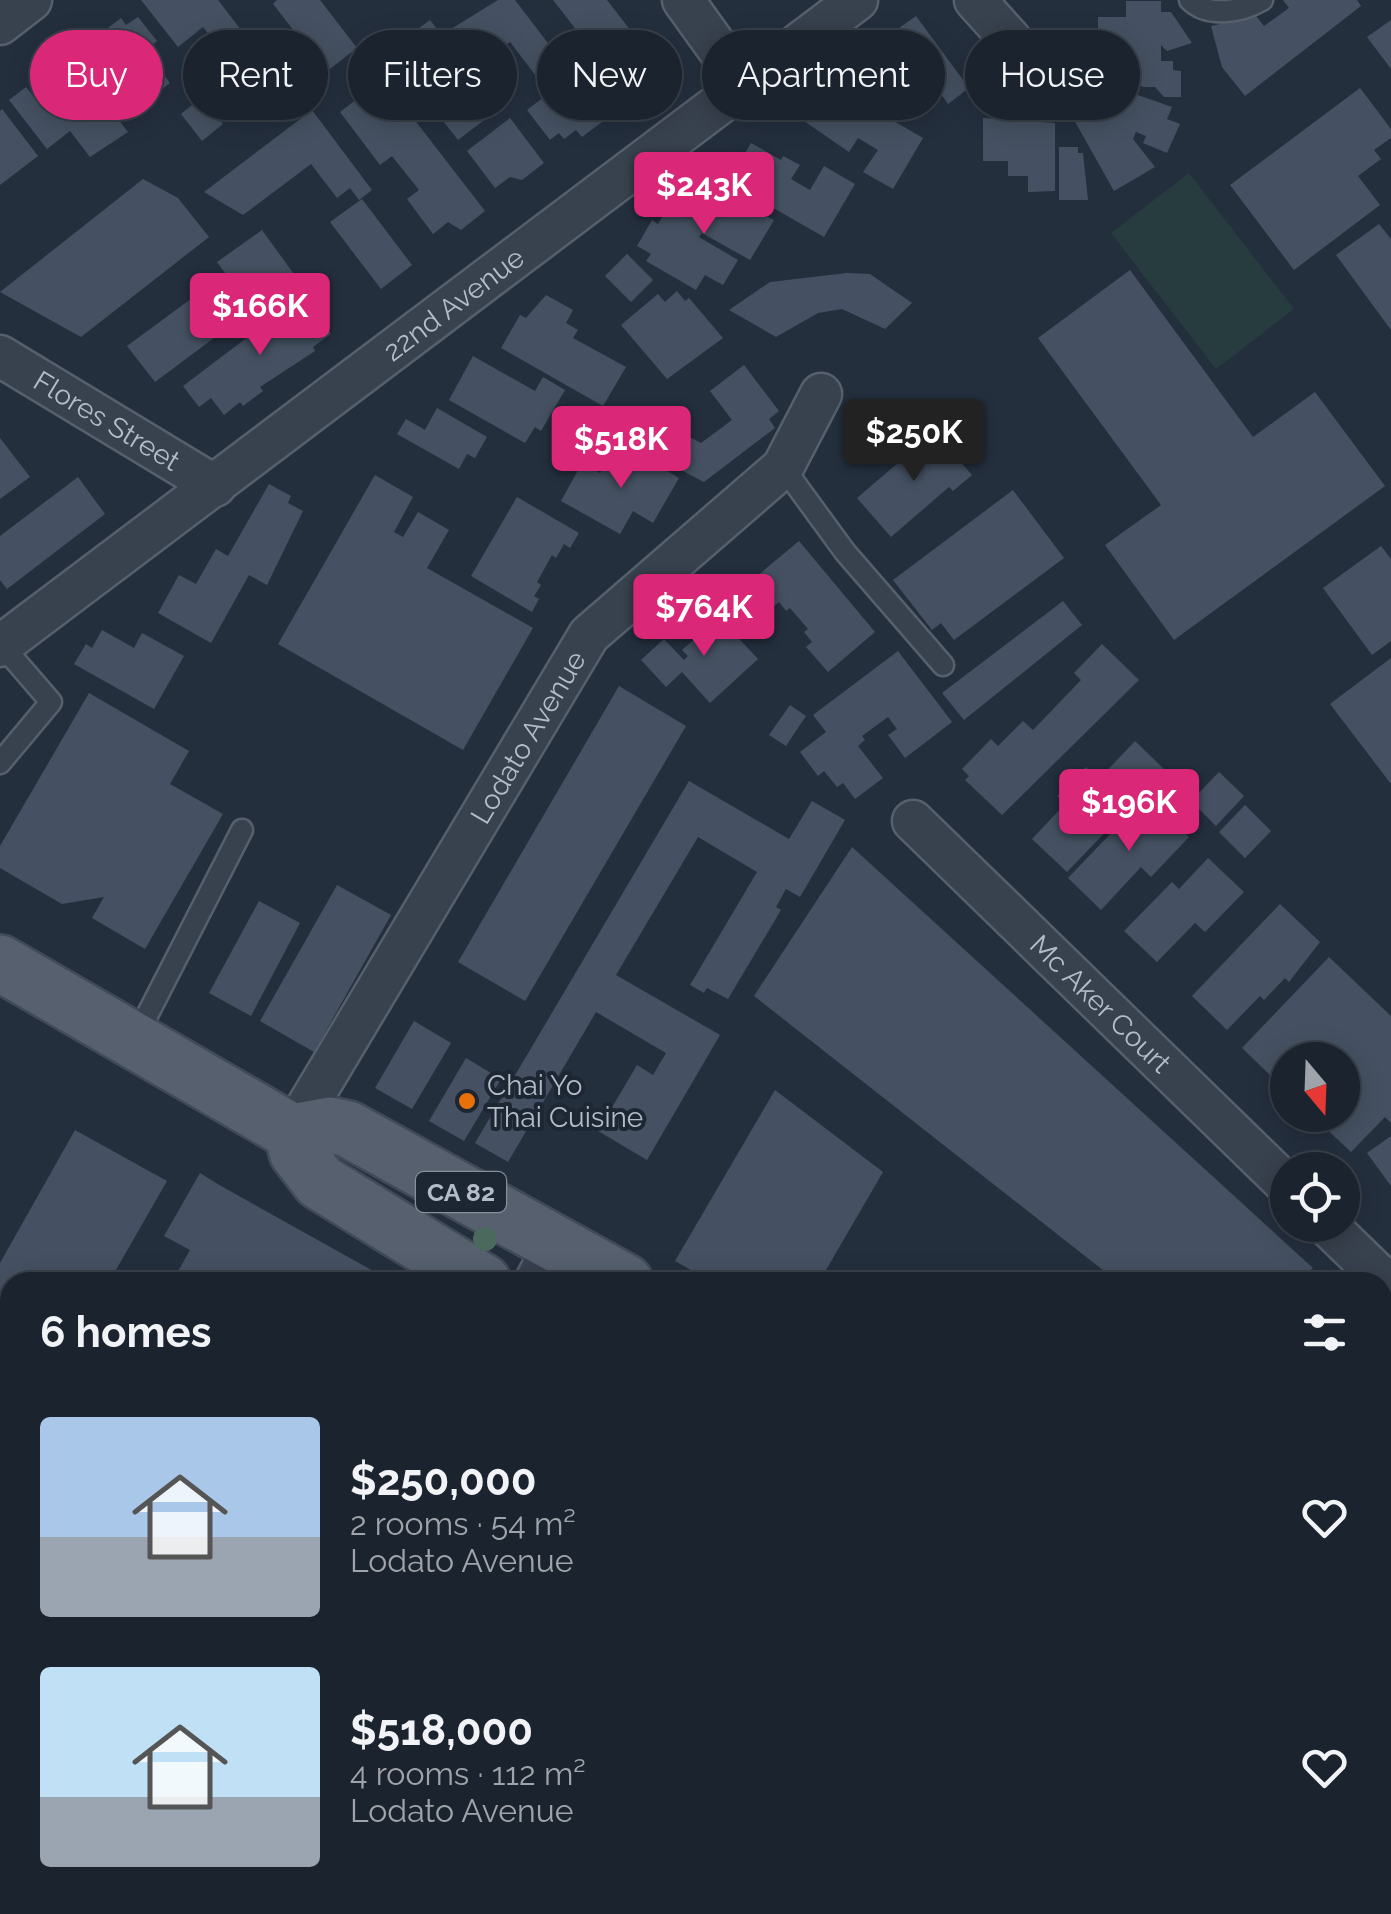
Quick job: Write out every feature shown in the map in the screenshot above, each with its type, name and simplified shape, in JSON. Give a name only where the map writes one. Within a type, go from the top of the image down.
[{"type":"main road","points":[[4,973],[134,1040],[292,1132]]},
{"type":"main road","name":"CA 82","points":[[467,1272],[320,1182],[298,1152],[292,1132],[330,1125],[348,1129],[545,1264],[581,1272]]},
{"type":"street","points":[[0,24],[32,0]]},
{"type":"street","points":[[683,0],[705,30]]},
{"type":"street","name":"22nd Avenue","points":[[817,30],[857,0]]},
{"type":"street","points":[[975,0],[1002,30]]},
{"type":"street","name":"22nd Avenue","points":[[1,644],[702,117]]},
{"type":"street","name":"Flores Street","points":[[0,356],[215,486]]},
{"type":"street","name":"Lodato Avenue","points":[[292,1132],[589,636],[783,467],[821,394]]},
{"type":"street","name":"Mc Aker Court","points":[[913,821],[1270,1168]]},
{"type":"street","points":[[1345,1242],[1376,1272]]},
{"type":"lane","points":[[1190,0],[1199,9],[1224,12],[1262,0]]},
{"type":"lane","points":[[783,467],[845,552],[943,664]]},
{"type":"lane","points":[[0,762],[52,702],[1,644]]},
{"type":"lane","points":[[134,1040],[242,830]]},
{"type":"green space","points":[[1189,173],[1294,309],[1216,369],[1111,233]]},
{"type":"building","points":[[141,0],[218,0],[241,30],[183,30],[183,43],[178,47]]},
{"type":"building","points":[[277,0],[320,0],[348,36],[348,55],[328,70],[328,30],[293,30],[273,4]]},
{"type":"building","points":[[498,0],[515,0],[538,30],[537,77],[517,51],[517,30],[451,29]]},
{"type":"building","points":[[553,0],[607,0],[630,30],[572,30],[575,28]]},
{"type":"building","points":[[1283,0],[1357,0],[1361,6],[1245,96],[1222,67],[1211,26],[1256,16],[1264,26],[1289,8]]},
{"type":"building","points":[[1126,1],[1161,1],[1161,12],[1171,12],[1192,43],[1167,51],[1161,45],[1161,61],[1173,61],[1173,70],[1181,71],[1181,97],[1164,97],[1155,87],[1140,85],[1140,30],[1098,30],[1098,17],[1126,17]]},
{"type":"building","points":[[916,16],[926,30],[896,30]]},
{"type":"building","points":[[138,17],[148,30],[105,30],[121,18],[126,25]]},
{"type":"building","points":[[430,20],[438,30],[416,30]]},
{"type":"building","points":[[1391,20],[1391,69],[1367,37]]},
{"type":"building","points":[[945,55],[965,83],[965,91],[948,104]]},
{"type":"building","points":[[26,87],[30,92],[30,120],[119,120],[128,132],[90,157],[70,131],[47,149],[9,100]]},
{"type":"building","points":[[1360,88],[1391,129],[1391,138],[1374,150],[1381,159],[1358,176],[1380,205],[1294,270],[1230,185]]},
{"type":"building","points":[[1140,96],[1172,107],[1167,119],[1180,124],[1167,153],[1143,143],[1146,136],[1136,132],[1133,139],[1155,167],[1114,191],[1074,120],[1140,120]]},
{"type":"building","points":[[537,102],[537,120],[605,120],[582,137],[576,130],[564,139],[559,133],[550,140],[527,110]]},
{"type":"building","points":[[348,106],[348,120],[415,120],[485,211],[461,230],[448,222],[433,234],[407,199],[419,190],[392,156],[380,165],[340,112]]},
{"type":"building","points":[[0,111],[38,156],[0,185]]},
{"type":"building","points":[[186,120],[220,120],[223,124],[202,141]]},
{"type":"building","points":[[299,120],[320,120],[372,190],[359,200],[350,188],[337,198],[311,164],[243,215],[204,192]]},
{"type":"building","points":[[442,120],[484,120],[458,140]]},
{"type":"building","points":[[512,120],[544,163],[522,180],[510,177],[495,188],[467,151]]},
{"type":"building","points":[[892,120],[923,138],[893,189],[863,172],[878,150],[858,138],[849,152],[804,121]]},
{"type":"building","points":[[983,120],[1055,123],[1055,191],[1028,192],[1028,176],[1008,176],[1008,161],[983,161]]},
{"type":"building","points":[[751,143],[781,160],[783,156],[800,165],[791,179],[810,190],[824,166],[855,184],[824,237],[728,182]]},
{"type":"building","points":[[1059,147],[1078,147],[1078,153],[1083,153],[1088,200],[1059,200]]},
{"type":"building","points":[[143,179],[178,198],[209,237],[81,337],[0,292]]},
{"type":"building","points":[[700,183],[774,220],[750,260],[702,233],[699,237],[738,260],[723,285],[705,275],[696,290],[646,261],[651,254],[637,246],[652,220],[658,224],[673,199],[687,207]]},
{"type":"building","points":[[362,199],[412,265],[381,289],[330,222]]},
{"type":"building","points":[[1379,224],[1391,239],[1391,330],[1336,255]]},
{"type":"building","points":[[262,230],[296,277],[252,310],[217,262]]},
{"type":"building","points":[[627,254],[653,280],[631,302],[605,276]]},
{"type":"building","points":[[1130,270],[1253,437],[1315,392],[1385,486],[1174,640],[1105,545],[1161,505],[1038,338]]},
{"type":"building","points":[[870,274],[912,303],[885,329],[842,309],[818,313],[776,337],[729,310],[770,282]]},
{"type":"building","points":[[677,291],[685,301],[689,298],[723,338],[667,379],[621,325],[658,294],[665,302]]},
{"type":"building","points":[[199,293],[226,329],[155,382],[127,346]]},
{"type":"building","points":[[546,295],[573,310],[566,323],[578,330],[573,338],[626,367],[603,406],[501,348],[520,315],[526,318]]},
{"type":"building","points":[[302,296],[331,334],[313,347],[315,351],[260,387],[263,391],[243,406],[240,402],[224,415],[211,398],[199,407],[183,386]]},
{"type":"building","points":[[473,356],[535,391],[543,377],[565,390],[541,431],[535,427],[525,443],[449,400]]},
{"type":"building","points":[[744,365],[779,411],[769,419],[775,428],[704,482],[648,453],[663,423],[701,443],[732,420],[710,391]]},
{"type":"building","points":[[437,408],[487,437],[475,458],[467,454],[459,469],[397,434],[406,419],[425,430]]},
{"type":"building","points":[[934,432],[972,475],[953,491],[949,487],[891,537],[857,498]]},
{"type":"building","points":[[0,438],[30,477],[0,499]]},
{"type":"building","points":[[632,450],[679,478],[653,523],[633,511],[620,534],[561,501],[582,463],[600,473],[608,461],[621,468]]},
{"type":"building","points":[[375,475],[413,497],[394,532],[403,537],[418,512],[449,530],[427,568],[533,628],[463,750],[278,644]]},
{"type":"building","points":[[78,477],[105,514],[7,589],[0,580],[0,536]]},
{"type":"building","points":[[269,484],[291,496],[288,503],[303,511],[267,585],[249,575],[211,643],[158,613],[179,575],[196,584],[216,549],[228,556]]},
{"type":"building","points":[[1013,490],[1064,558],[954,640],[941,623],[932,630],[893,580]]},
{"type":"building","points":[[517,497],[579,533],[570,548],[564,544],[556,558],[552,555],[537,582],[541,585],[534,596],[539,599],[532,612],[471,576]]},
{"type":"building","points":[[799,541],[875,632],[828,672],[806,647],[812,642],[804,632],[808,629],[790,608],[786,611],[779,602],[773,607],[751,581]]},
{"type":"building","points":[[1381,546],[1391,559],[1391,641],[1372,655],[1323,588]]},
{"type":"building","points":[[1063,601],[1082,625],[964,720],[942,693]]},
{"type":"building","points":[[715,613],[758,659],[710,703],[682,672],[666,687],[641,660],[664,639],[684,660],[688,656],[682,650],[697,637],[693,633]]},
{"type":"building","points":[[102,630],[134,648],[142,633],[184,656],[154,709],[74,664],[86,644],[92,648]]},
{"type":"building","points":[[1102,644],[1139,680],[1002,815],[965,780],[969,776],[962,769],[991,739],[998,746],[1023,721],[1033,730],[1081,680],[1074,673]]},
{"type":"building","points":[[898,651],[952,722],[905,758],[888,735],[897,729],[888,717],[862,736],[865,740],[858,746],[883,778],[855,799],[843,783],[837,787],[824,771],[818,776],[800,752],[826,732],[813,715]]},
{"type":"building","points":[[1391,658],[1391,784],[1330,704]]},
{"type":"building","points":[[619,686],[686,726],[525,1001],[458,962]]},
{"type":"building","points":[[89,693],[189,751],[170,784],[223,814],[145,949],[92,918],[104,897],[62,904],[0,868],[0,846]]},
{"type":"building","points":[[790,705],[806,716],[786,746],[769,735]]},
{"type":"building","points":[[1135,741],[1165,770],[1067,872],[1032,839],[1065,804],[1057,796],[1086,767],[1099,779]]},
{"type":"building","points":[[1219,772],[1244,796],[1216,826],[1191,801]]},
{"type":"building","points":[[689,781],[789,839],[812,801],[845,820],[800,897],[786,889],[776,907],[781,910],[728,999],[707,988],[704,993],[690,985],[757,872],[698,837],[616,975],[720,1035],[647,1160],[598,1131],[637,1065],[653,1075],[666,1053],[596,1012],[508,1162],[475,1143]]},
{"type":"building","points":[[1147,796],[1189,837],[1151,877],[1141,867],[1101,910],[1068,878],[1116,828],[1124,836],[1137,822],[1129,814]]},
{"type":"building","points":[[1245,805],[1271,831],[1245,858],[1219,832]]},
{"type":"building","points":[[852,847],[1270,1229],[1270,1242],[1285,1242],[1313,1268],[1308,1272],[1105,1272],[754,996]]},
{"type":"building","points":[[1208,858],[1244,892],[1205,932],[1195,923],[1157,962],[1124,931],[1172,882],[1179,889]]},
{"type":"building","points":[[337,885],[391,915],[314,1052],[260,1021]]},
{"type":"building","points":[[259,901],[300,923],[251,1016],[209,993]]},
{"type":"building","points":[[1280,904],[1320,942],[1289,982],[1285,978],[1264,1000],[1260,996],[1227,1030],[1192,996]]},
{"type":"building","points":[[1329,957],[1391,1016],[1391,1123],[1385,1117],[1351,1152],[1330,1132],[1360,1132],[1360,1042],[1270,1042],[1270,1075],[1242,1048]]},
{"type":"building","points":[[414,1021],[451,1043],[412,1109],[375,1088]]},
{"type":"building","points":[[466,1058],[501,1079],[464,1141],[429,1121]]},
{"type":"building","points":[[775,1090],[883,1172],[825,1272],[694,1272],[675,1261]]},
{"type":"building","points":[[75,1130],[167,1181],[115,1272],[0,1272],[0,1263]]},
{"type":"building","points":[[1391,1136],[1391,1186],[1367,1153]]},
{"type":"building","points":[[200,1173],[375,1272],[178,1272],[190,1250],[164,1236]]},
{"type":"place","name":"Chai Yo Thai Cuisine","points":[[467,1101]]}]
